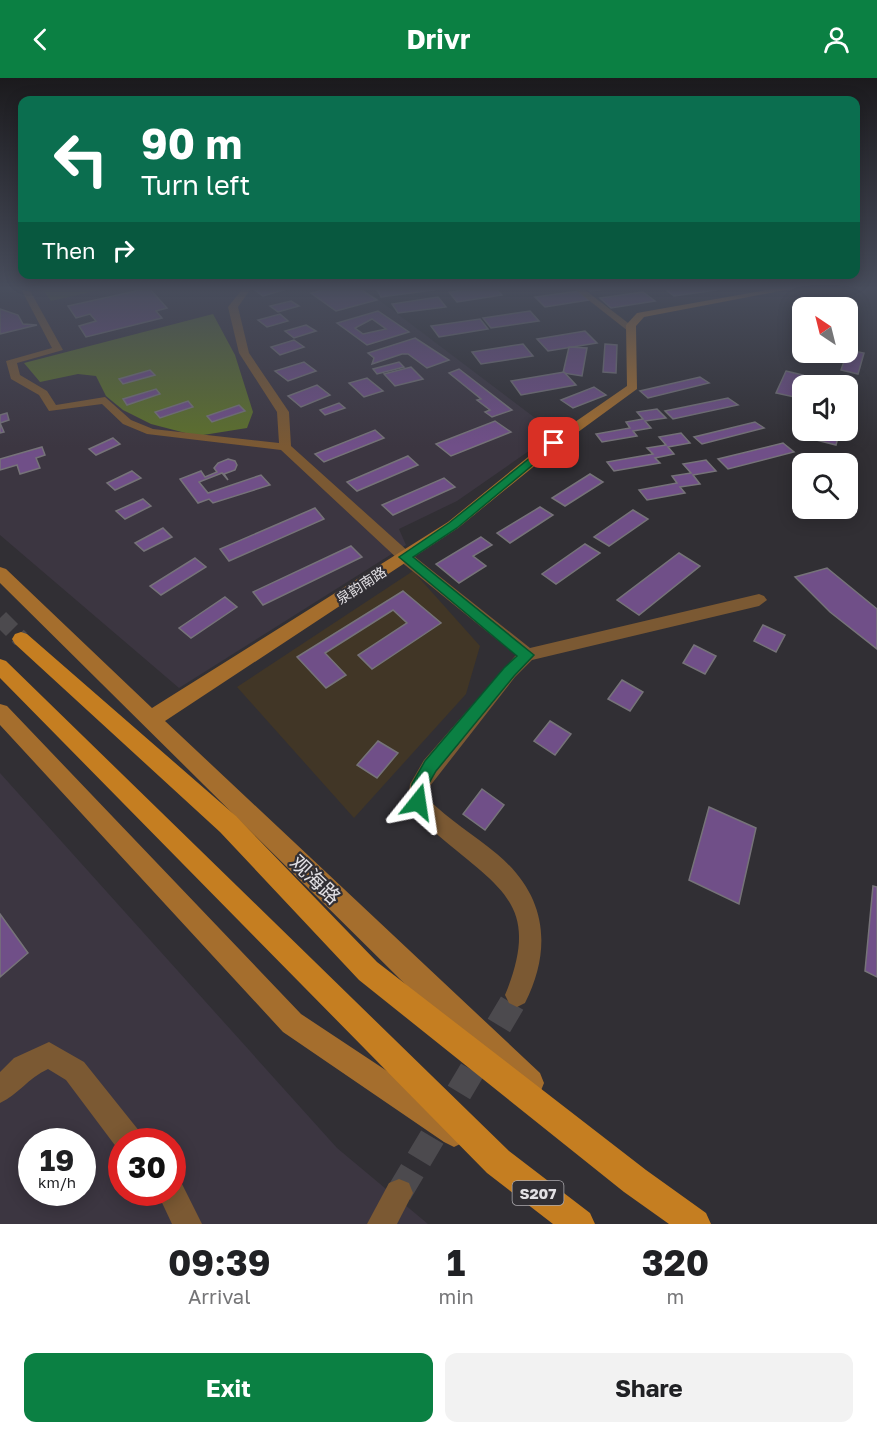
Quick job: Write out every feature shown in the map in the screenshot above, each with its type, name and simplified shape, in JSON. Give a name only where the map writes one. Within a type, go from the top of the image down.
[{"type":"main road","name":"观海路","points":[[21,639],[228,824],[368,971],[635,1181],[694,1224]]},
{"type":"main road","points":[[0,666],[498,1162]]},
{"type":"main road","name":"S207","points":[[498,1162],[579,1224]]},
{"type":"street","points":[[53,340],[58,350],[11,361],[15,377],[44,393],[53,409],[105,400],[127,422],[151,432],[285,447],[405,557],[527,655]]},
{"type":"street","points":[[241,340],[244,353],[283,412],[285,447]]},
{"type":"street","name":"泉韵南路","points":[[152,719],[453,525],[554,443],[633,387],[631,340]]},
{"type":"street","name":"观海路","points":[[6,586],[152,719],[415,976],[635,1181]]},
{"type":"street","points":[[517,995],[528,975],[531,918],[521,893],[486,859],[429,815],[418,802],[420,784],[431,766],[509,672],[527,655],[759,600]]},
{"type":"street","name":"S207","points":[[0,712],[292,1023],[498,1162]]},
{"type":"street","points":[[0,1090],[22,1067],[49,1055],[75,1071],[119,1128]]},
{"type":"street","points":[[381,1224],[399,1193]]},
{"type":"street","points":[[178,1206],[188,1224]]},
{"type":"shaded area","points":[[0,340],[433,340],[555,433],[457,501],[399,529],[406,545],[179,688],[0,535]]},
{"type":"shaded area","points":[[413,571],[480,646],[466,694],[354,818],[237,687]]},
{"type":"shaded area","points":[[0,773],[337,1148],[428,1224],[0,1224]]},
{"type":"green space","points":[[111,340],[227,340],[235,355],[253,412],[247,428],[197,436],[151,424],[123,410],[106,396],[96,376],[78,374],[40,382],[24,363]]},
{"type":"building","points":[[295,340],[304,347],[280,355],[271,347]]},
{"type":"building","points":[[361,340],[382,340],[367,345]]},
{"type":"building","points":[[407,340],[419,340],[449,360],[427,368],[408,354],[402,354],[372,364],[374,358],[368,353]]},
{"type":"building","points":[[538,340],[594,340],[597,343],[548,351]]},
{"type":"building","points":[[523,344],[533,356],[481,364],[472,352]]},
{"type":"building","points":[[605,344],[617,345],[616,373],[603,372]]},
{"type":"building","points":[[569,347],[587,348],[582,376],[563,373]]},
{"type":"building","points":[[858,352],[864,353],[858,374],[841,370],[843,363],[858,363]]},
{"type":"building","points":[[304,362],[316,371],[288,381],[275,371]]},
{"type":"building","points":[[399,362],[404,367],[377,374],[373,369]]},
{"type":"building","points":[[411,367],[423,379],[395,386],[384,374]]},
{"type":"building","points":[[459,369],[512,410],[492,417],[485,412],[490,410],[477,400],[481,399],[449,373]]},
{"type":"building","points":[[150,370],[155,375],[123,384],[119,379]]},
{"type":"building","points":[[786,371],[803,375],[792,375],[792,397],[776,393]]},
{"type":"building","points":[[564,372],[576,385],[521,395],[511,381]]},
{"type":"building","points":[[700,377],[709,383],[648,398],[640,391]]},
{"type":"building","points":[[367,378],[383,391],[364,397],[349,383]]},
{"type":"building","points":[[317,385],[330,395],[301,407],[288,396]]},
{"type":"building","points":[[594,387],[606,395],[573,408],[561,400]]},
{"type":"building","points":[[156,389],[160,394],[127,405],[123,399]]},
{"type":"building","points":[[728,398],[738,405],[673,419],[665,411]]},
{"type":"building","points":[[188,401],[193,407],[160,418],[155,412]]},
{"type":"building","points":[[339,403],[345,408],[325,415],[320,410]]},
{"type":"building","points":[[239,405],[245,411],[212,422],[207,416]]},
{"type":"building","points":[[657,409],[666,418],[645,421],[651,428],[633,431],[637,436],[602,442],[596,434],[630,428],[626,422],[643,419],[637,412]]},
{"type":"building","points":[[7,413],[9,420],[0,423],[0,415]]},
{"type":"building","points":[[495,421],[511,432],[451,456],[436,444]]},
{"type":"building","points":[[755,422],[764,428],[702,444],[694,437]]},
{"type":"building","points":[[375,430],[384,438],[324,462],[315,454]]},
{"type":"building","points":[[681,433],[690,443],[668,447],[674,454],[655,458],[660,463],[614,471],[607,462],[653,454],[647,448],[666,445],[659,437]]},
{"type":"building","points":[[113,438],[120,444],[96,455],[89,449]]},
{"type":"building","points":[[820,441],[837,441],[836,445]]},
{"type":"building","points":[[783,443],[794,452],[728,469],[718,459]]},
{"type":"building","points":[[42,447],[45,455],[36,458],[40,468],[20,474],[17,465],[0,470],[0,459]]},
{"type":"building","points":[[408,456],[418,465],[357,491],[347,482]]},
{"type":"building","points":[[228,459],[235,461],[237,465],[235,470],[224,474],[228,480],[222,473],[199,482],[208,493],[261,475],[270,485],[213,503],[209,499],[198,503],[180,479],[201,471],[205,477],[217,472],[214,468],[218,463]]},
{"type":"building","points":[[706,460],[716,471],[693,475],[700,484],[680,487],[685,493],[647,500],[639,490],[677,483],[672,476],[691,473],[683,464]]},
{"type":"building","points":[[132,471],[141,478],[115,490],[107,483]]},
{"type":"building","points":[[590,474],[603,482],[565,506],[552,498]]},
{"type":"building","points":[[444,478],[455,487],[393,515],[382,505]]},
{"type":"building","points":[[143,499],[151,506],[125,519],[116,511]]},
{"type":"building","points":[[540,507],[553,515],[510,543],[497,533]]},
{"type":"building","points":[[315,508],[324,519],[229,561],[220,549]]},
{"type":"building","points":[[633,510],[648,519],[609,546],[594,537]]},
{"type":"building","points":[[163,528],[172,537],[144,551],[135,543]]},
{"type":"building","points":[[481,537],[492,545],[473,556],[486,566],[459,583],[436,564]]},
{"type":"building","points":[[585,544],[600,553],[556,584],[542,574]]},
{"type":"building","points":[[351,546],[362,557],[263,605],[253,592]]},
{"type":"building","points":[[679,553],[700,566],[639,615],[617,600]]},
{"type":"building","points":[[195,558],[206,567],[161,595],[150,586]]},
{"type":"building","points":[[827,568],[877,609],[877,649],[830,612],[795,577]]},
{"type":"building","points":[[403,591],[441,623],[372,669],[358,655],[407,623],[393,610],[325,653],[346,675],[326,688],[297,657]]},
{"type":"building","points":[[225,597],[237,607],[191,638],[179,628]]},
{"type":"building","points":[[763,625],[785,635],[776,652],[754,641]]},
{"type":"building","points":[[694,645],[716,656],[705,674],[683,663]]},
{"type":"building","points":[[622,680],[643,692],[630,711],[608,699]]},
{"type":"building","points":[[550,721],[571,734],[555,755],[534,741]]},
{"type":"building","points":[[378,741],[398,753],[377,778],[357,765]]},
{"type":"building","points":[[482,789],[504,805],[485,830],[463,814]]},
{"type":"building","points":[[709,807],[756,828],[739,904],[689,880]]},
{"type":"building","points":[[873,886],[877,887],[877,977],[865,971]]},
{"type":"building","points":[[0,914],[28,953],[0,977]]},
{"type":"tunnel","points":[[0,618],[21,639]]},
{"type":"tunnel","points":[[399,1193],[517,995]]},
{"type":"route","points":[[418,802],[420,784],[431,766],[509,672],[527,655],[405,557],[453,525],[554,443]]}]
